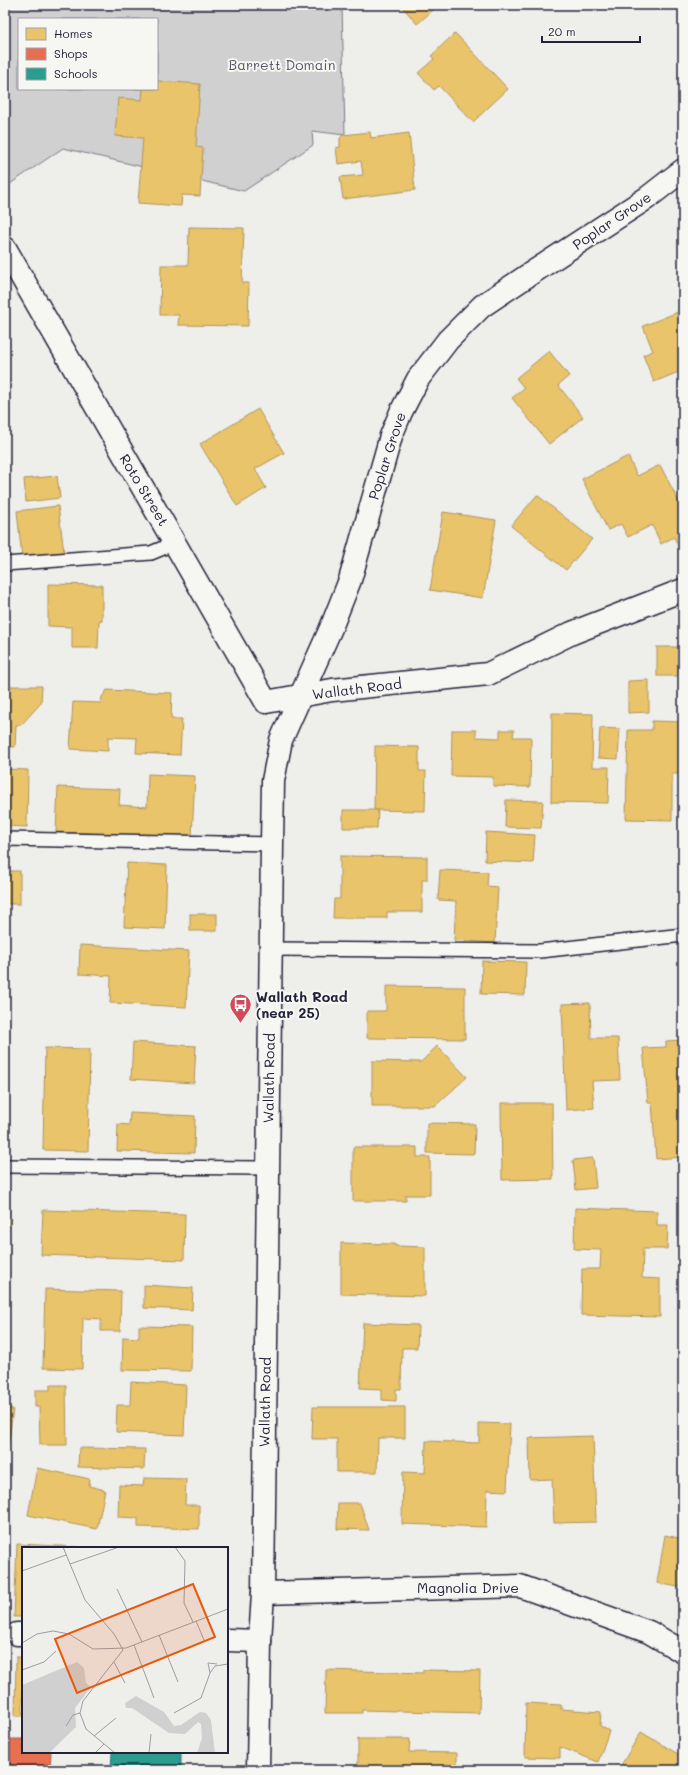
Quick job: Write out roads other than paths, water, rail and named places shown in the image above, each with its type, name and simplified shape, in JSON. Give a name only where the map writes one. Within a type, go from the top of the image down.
[{"type":"street","name":"Poplar Grove","points":[[301,697],[350,580],[391,436],[401,412],[418,379],[448,340],[482,306],[640,203],[683,170]]},
{"type":"street","name":"Roto Street","points":[[5,248],[101,418],[176,542],[266,702],[301,697]]},
{"type":"street","name":"Wallath Road","points":[[258,1770],[260,1641],[263,1593],[272,844],[274,781],[281,740],[301,697],[332,690],[488,674],[572,633],[683,590]]},
{"type":"street","name":"Magnolia Drive","points":[[263,1593],[520,1586],[649,1632],[683,1652]]},
{"type":"street","points":[[228,1640],[260,1641]]},
{"type":"lane","points":[[5,564],[152,552],[176,542]]},
{"type":"lane","points":[[5,840],[272,844]]},
{"type":"lane","points":[[270,949],[540,951],[683,935]]},
{"type":"lane","points":[[5,1166],[267,1168]]},
{"type":"place","name":"Wallath Road (near 25)","points":[[240,1024]]},
{"type":"park label","name":"Barrett Domain","points":[[282,65]]}]
